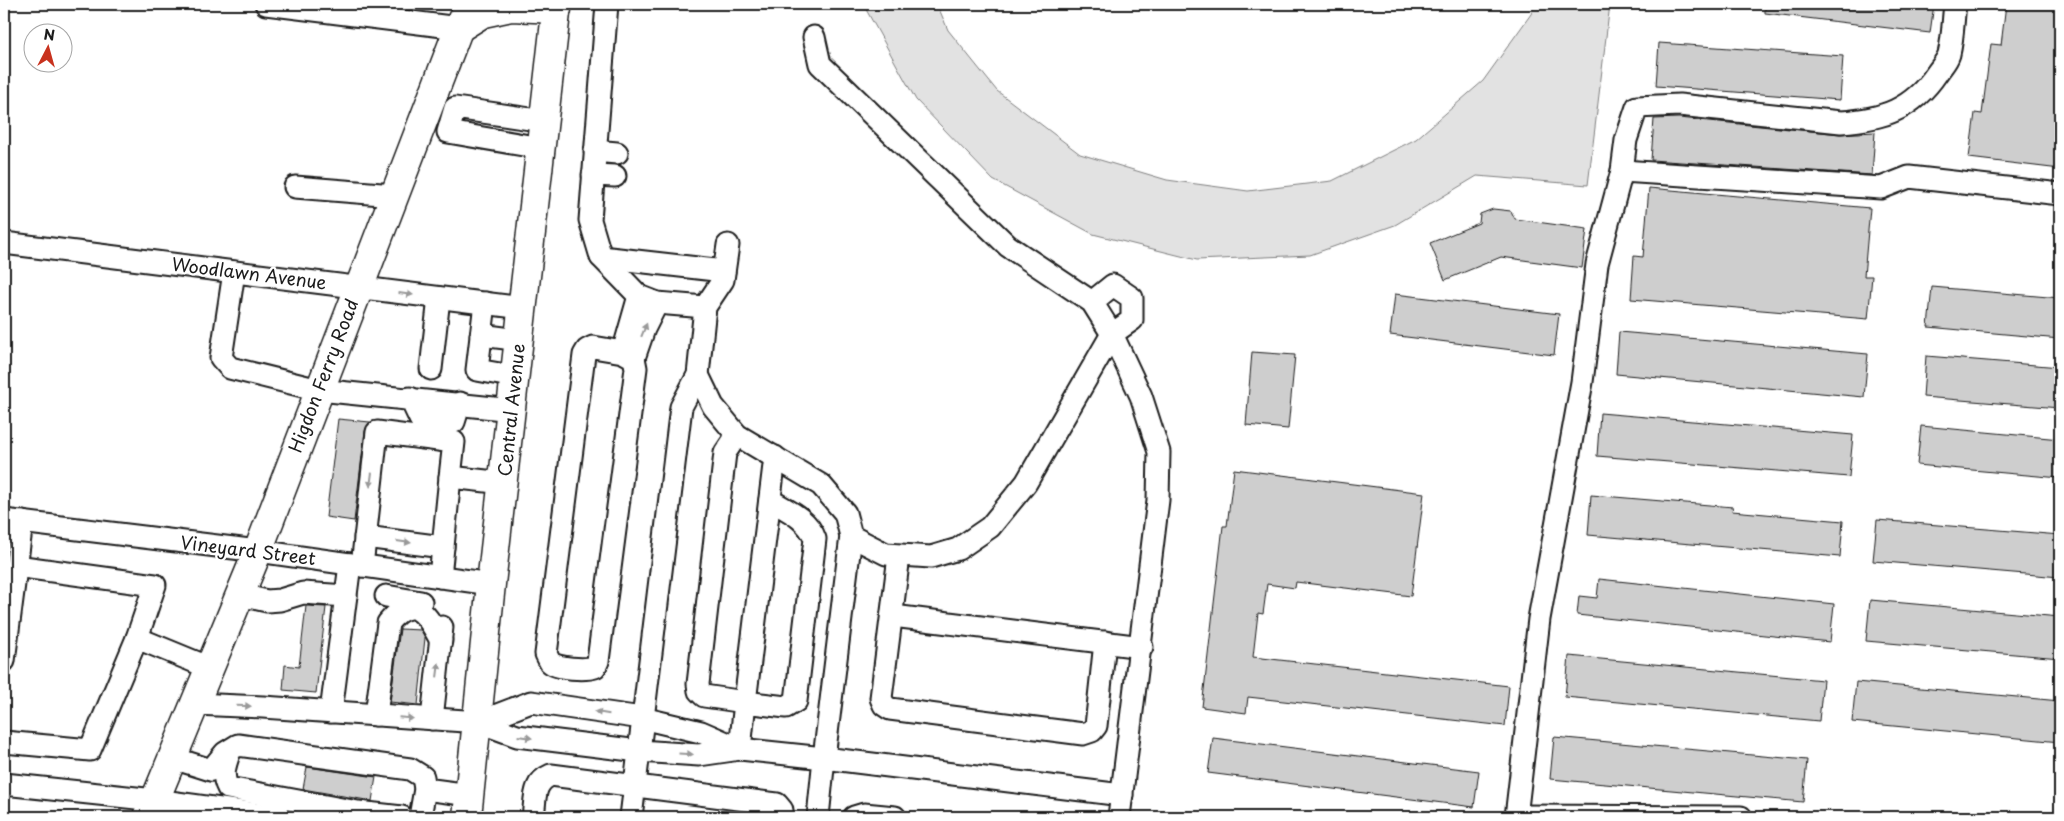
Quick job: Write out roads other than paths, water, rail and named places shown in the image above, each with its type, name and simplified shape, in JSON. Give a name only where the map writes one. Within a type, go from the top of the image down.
[{"type":"main road","name":"Higdon Ferry Road","points":[[151,809],[258,551],[463,16],[476,4]]},
{"type":"main road","points":[[463,16],[492,11],[557,6]]},
{"type":"main road","name":"Central Avenue","points":[[469,806],[491,584],[557,6]]},
{"type":"street","points":[[266,4],[463,16]]},
{"type":"street","points":[[607,4],[590,220],[601,257],[648,300],[705,307]]},
{"type":"street","points":[[1741,817],[1516,817],[1539,619],[1582,382],[1597,264],[1622,171],[1626,140],[1637,107],[1679,105],[1841,122],[1866,120],[1890,114],[1912,102],[1933,79],[1949,56],[1956,4]]},
{"type":"street","points":[[814,37],[820,64],[1008,246],[1092,302],[1112,334],[1142,396],[1159,452],[1158,500],[1142,647],[1119,817]]},
{"type":"street","points":[[541,148],[448,132],[455,108],[544,120]]},
{"type":"street","points":[[595,151],[617,152]]},
{"type":"street","points":[[1622,171],[1881,188],[1909,177],[2060,194]]},
{"type":"street","points":[[593,175],[615,176]]},
{"type":"street","points":[[296,188],[394,195]]},
{"type":"street","name":"Woodlawn Avenue","points":[[4,243],[523,308]]},
{"type":"street","points":[[630,817],[680,407],[698,375],[705,307],[723,280],[728,245]]},
{"type":"street","points":[[601,257],[724,271]]},
{"type":"street","points":[[234,272],[221,358],[224,364],[230,368],[319,390],[512,410]]},
{"type":"street","points":[[851,536],[886,554],[931,557],[958,549],[990,527],[1026,483],[1112,334],[1132,320],[1132,298],[1113,285],[1092,302]]},
{"type":"street","points":[[431,369],[439,298]]},
{"type":"street","points":[[629,355],[592,347],[584,355],[546,654],[549,661],[556,666],[588,670],[595,667],[598,661],[636,368],[629,355],[648,300]]},
{"type":"street","points":[[485,303],[477,370],[516,377]]},
{"type":"street","points":[[481,335],[520,340]]},
{"type":"street","points":[[698,375],[713,406],[738,435],[821,485],[845,513],[851,536],[818,817]]},
{"type":"street","points":[[331,712],[346,596],[365,537],[377,432],[454,442],[440,577]]},
{"type":"street","points":[[738,435],[725,453],[698,684],[699,692],[704,696],[786,707],[796,701],[815,539],[812,530],[801,519],[770,500]]},
{"type":"street","points":[[740,749],[775,457]]},
{"type":"street","points":[[450,477],[504,483]]},
{"type":"street","points":[[4,661],[16,566],[13,521]]},
{"type":"street","name":"Vineyard Street","points":[[13,521],[258,551],[491,584]]},
{"type":"street","points":[[365,537],[443,547]]},
{"type":"street","points":[[899,556],[893,616],[881,698],[884,705],[890,709],[1083,734],[1092,731],[1096,726],[1105,642]]},
{"type":"street","points":[[4,742],[90,750],[137,638],[155,585],[16,566]]},
{"type":"street","points":[[372,715],[390,570]]},
{"type":"street","points":[[240,595],[267,601],[280,600],[304,593],[346,596]]},
{"type":"street","points":[[386,596],[415,600],[431,606],[439,613],[442,626],[441,642],[432,719]]},
{"type":"street","points":[[372,715],[388,623],[398,611],[410,608],[426,614],[441,642]]},
{"type":"street","points":[[893,616],[1142,647]]},
{"type":"street","points":[[137,638],[210,668]]},
{"type":"street","points":[[478,722],[532,702],[642,718],[701,732],[740,749]]},
{"type":"street","points":[[195,704],[478,722],[517,736],[638,751],[699,755],[740,749],[1122,795]]},
{"type":"street","points":[[211,770],[230,748],[246,745],[410,769],[423,777],[425,789],[415,817],[358,812],[228,788],[223,780],[224,767],[230,748]]},
{"type":"street","points":[[173,758],[211,770]]},
{"type":"street","points":[[211,770],[217,785],[230,800],[354,817]]},
{"type":"street","points":[[534,817],[538,785],[543,779],[552,775],[777,804],[782,810],[781,817]]},
{"type":"street","points":[[4,784],[151,809],[279,817]]},
{"type":"street","points":[[425,789],[469,806]]},
{"type":"street","points":[[854,817],[864,814],[894,817]]}]
